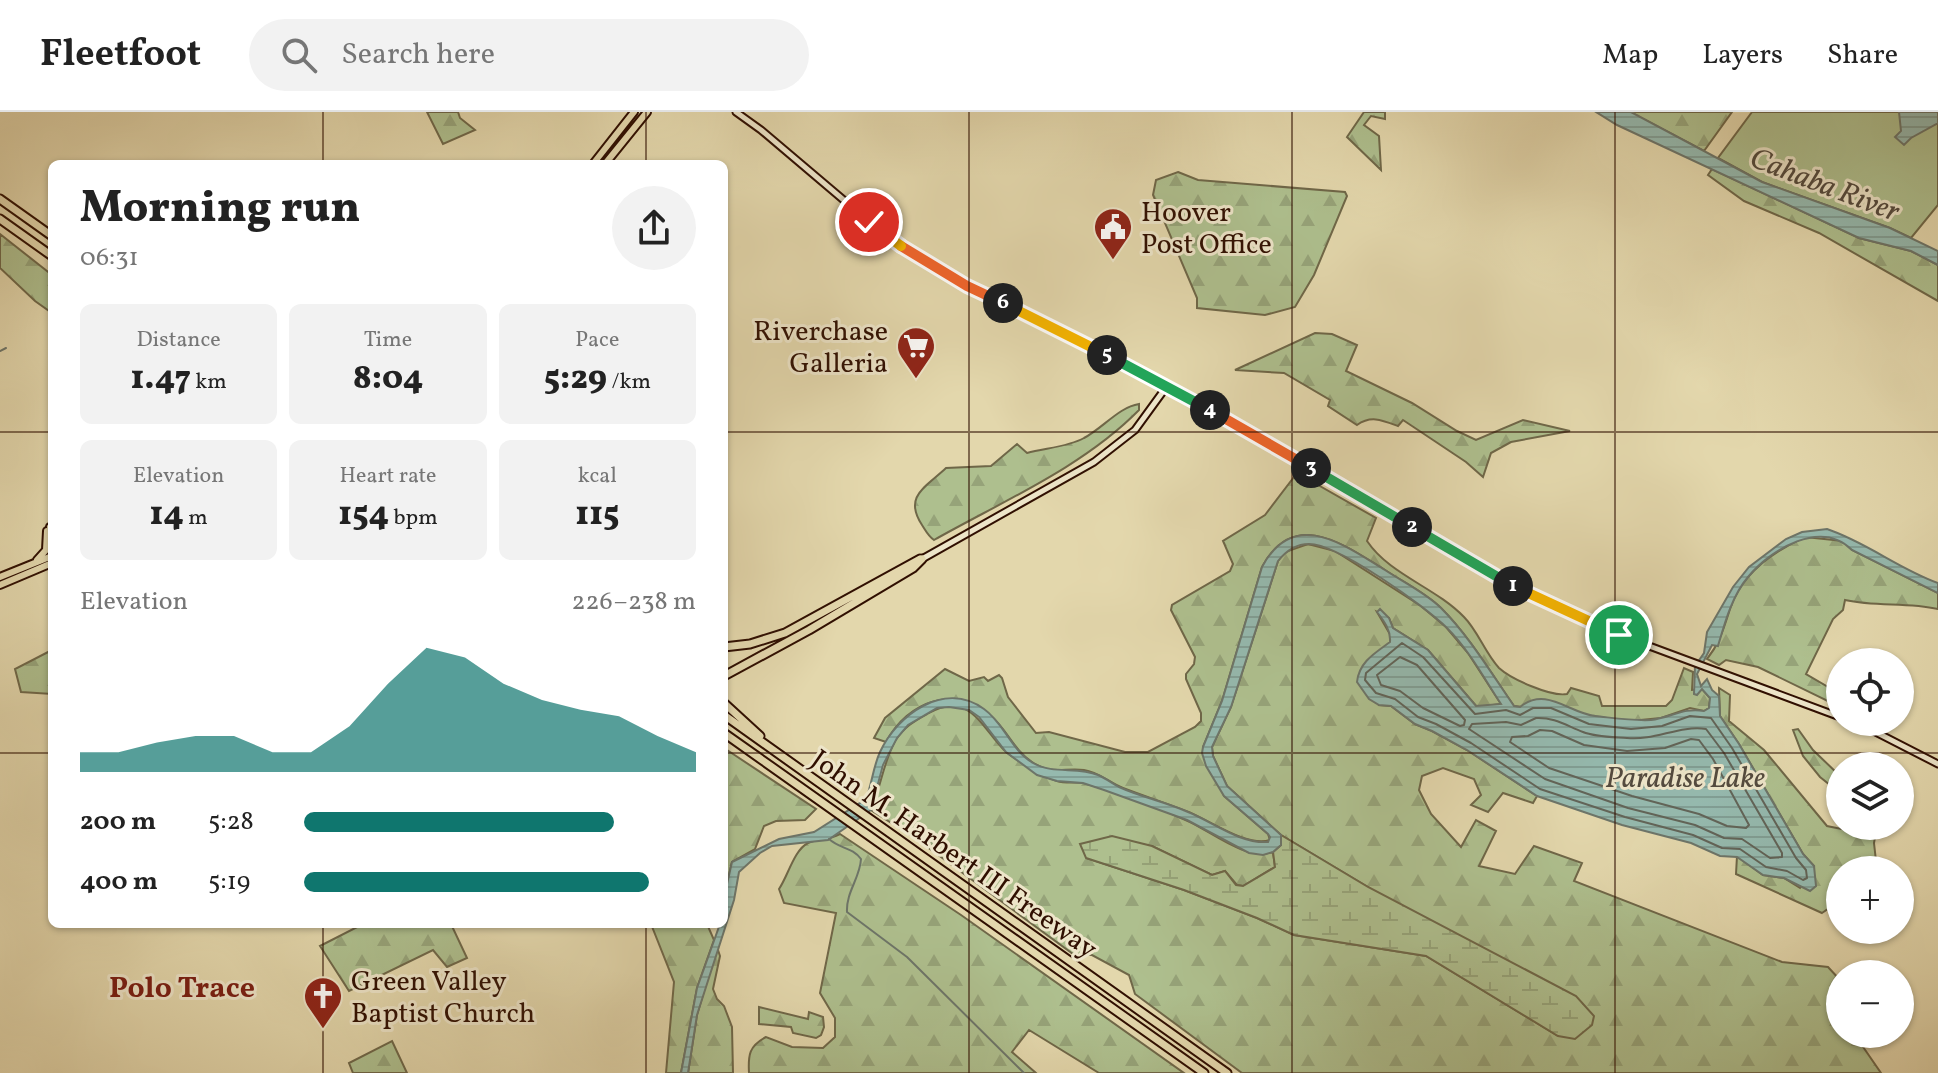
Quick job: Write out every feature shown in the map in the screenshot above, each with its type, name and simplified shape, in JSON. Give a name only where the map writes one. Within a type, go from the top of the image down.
[{"type":"highway","points":[[0,199],[48,233]]},
{"type":"highway","points":[[0,219],[48,254]]},
{"type":"highway","points":[[728,647],[750,644],[785,633],[910,562],[922,559]]},
{"type":"highway","points":[[728,674],[913,568],[922,559]]},
{"type":"highway","points":[[728,707],[782,757]]},
{"type":"highway","name":"John M. Harbert III Freeway","points":[[728,718],[1227,1073]]},
{"type":"highway","name":"John M. Harbert III Freeway","points":[[728,736],[1204,1073]]},
{"type":"main road","points":[[596,160],[634,112]]},
{"type":"main road","points":[[608,160],[647,112]]},
{"type":"main road","points":[[736,112],[869,222],[967,286],[1167,386],[1498,578],[1625,637],[1826,712]]},
{"type":"main road","points":[[922,559],[1094,462],[1135,430],[1167,386]]},
{"type":"main road","points":[[34,563],[46,550],[48,540]]},
{"type":"main road","points":[[0,577],[48,558]]},
{"type":"main road","points":[[0,585],[48,565]]},
{"type":"main road","points":[[1883,736],[1938,764]]},
{"type":"green space","points":[[427,112],[458,112],[460,118],[475,130],[443,144]]},
{"type":"green space","points":[[1364,112],[1385,112],[1385,119],[1371,116],[1364,125],[1379,136],[1381,170],[1347,137]]},
{"type":"green space","points":[[1630,112],[1732,112],[1704,151]]},
{"type":"green space","points":[[1752,112],[1938,112],[1938,205],[1911,238],[1762,182],[1718,158]]},
{"type":"green space","points":[[1712,169],[1859,238],[1911,251],[1938,265],[1938,301],[1819,233],[1744,201],[1708,175]]},
{"type":"green space","points":[[1178,172],[1198,180],[1345,192],[1347,196],[1314,275],[1295,307],[1265,315],[1197,308],[1197,298],[1153,195],[1156,180]]},
{"type":"green space","points":[[0,234],[48,272],[48,310],[35,301],[0,268]]},
{"type":"green space","points":[[1315,333],[1332,334],[1357,345],[1346,371],[1412,403],[1476,440],[1523,420],[1570,431],[1511,442],[1491,453],[1483,477],[1403,420],[1398,426],[1372,419],[1357,425],[1328,406],[1330,400],[1284,373],[1235,370]]},
{"type":"green space","points":[[1139,404],[1139,410],[1117,430],[1041,482],[934,540],[922,525],[915,507],[916,499],[946,468],[991,466],[1017,444],[1027,453],[1078,441],[1125,409]]},
{"type":"green space","points":[[1297,473],[1376,518],[1367,541],[1377,553],[1464,617],[1494,662],[1512,677],[1551,693],[1567,694],[1571,688],[1599,696],[1602,706],[1666,706],[1672,700],[1684,668],[1693,672],[1692,690],[1702,689],[1710,698],[1709,708],[1704,711],[1690,708],[1661,718],[1630,721],[1514,706],[1470,643],[1435,603],[1337,542],[1304,535],[1289,539],[1275,549],[1262,567],[1222,701],[1203,747],[1224,796],[1268,834],[1270,840],[1250,840],[1228,832],[1089,771],[1052,770],[1039,766],[1020,752],[992,717],[963,701],[933,701],[907,716],[886,742],[874,738],[885,718],[945,669],[969,681],[984,677],[988,681],[999,675],[1008,697],[1036,733],[1049,732],[1125,752],[1148,752],[1195,727],[1201,721],[1201,713],[1186,674],[1195,657],[1171,610],[1172,605],[1230,571],[1233,564],[1223,541],[1265,515]]},
{"type":"green space","points":[[1805,537],[1843,541],[1852,550],[1938,593],[1938,609],[1845,600],[1843,610],[1833,619],[1806,674],[1826,686],[1826,700],[1758,667],[1726,660],[1719,665],[1707,659],[1742,585],[1760,565]]},
{"type":"green space","points":[[1308,544],[1335,551],[1421,606],[1446,627],[1468,653],[1501,704],[1477,707],[1428,650],[1393,628],[1389,618],[1377,612],[1391,636],[1379,705],[1391,706],[1415,724],[1467,750],[1537,796],[1533,803],[1503,793],[1488,812],[1471,805],[1481,795],[1474,779],[1443,768],[1422,776],[1419,790],[1431,814],[1461,847],[1476,820],[1496,831],[1479,866],[1515,874],[1534,846],[1582,863],[1574,881],[1782,962],[1826,967],[1826,1048],[1864,1048],[1881,1073],[1242,1073],[1135,994],[1129,975],[1092,955],[1073,954],[915,838],[871,810],[888,758],[902,732],[941,707],[964,708],[981,722],[1008,754],[1045,776],[1060,782],[1087,784],[1139,801],[1190,822],[1241,849],[1262,854],[1273,852],[1275,867],[1243,886],[1237,885],[1225,871],[1212,875],[1152,846],[1086,858],[1184,890],[1294,935],[1426,956],[1558,1036],[1368,887],[1281,835],[1227,786],[1212,747],[1231,707],[1278,561],[1285,552]]},
{"type":"green space","points":[[48,652],[48,694],[21,692],[15,669]]},
{"type":"green space","points":[[1719,688],[1730,695],[1729,721],[1764,750],[1826,825],[1826,840],[1875,840],[1875,856],[1826,856],[1826,910],[1822,913],[1736,874],[1737,856],[1763,875],[1784,878],[1800,888],[1814,866],[1803,854],[1720,716]]},
{"type":"green space","points":[[1798,729],[1826,763],[1826,782],[1803,756],[1793,730]]},
{"type":"green space","points":[[728,751],[816,809],[805,820],[776,821],[764,826],[755,849],[732,862],[728,880]]},
{"type":"green space","points":[[840,834],[961,915],[1184,1073],[1099,1073],[1029,1030],[1012,1052],[1036,1073],[749,1073],[751,1052],[766,1037],[792,1047],[823,1048],[835,1037],[835,1018],[820,993],[836,913],[784,903],[779,889],[803,846]]},
{"type":"green space","points":[[1281,835],[1368,887],[1576,996],[1594,1016],[1592,1025],[1575,1039],[1558,1036],[1426,956],[1294,935],[1184,890],[1086,858],[1080,844],[1112,836],[1152,846],[1212,875],[1225,871],[1236,885],[1243,886],[1275,867],[1273,852],[1281,845]]},
{"type":"green space","points":[[355,928],[453,928],[467,958],[447,967],[433,950],[349,991],[320,946]]},
{"type":"green space","points":[[653,928],[709,928],[714,940],[697,988],[681,1073],[666,1073],[674,982]]},
{"type":"green space","points":[[717,947],[720,956],[713,989],[732,1027],[733,1073],[688,1073],[697,1015]]},
{"type":"green space","points":[[759,1007],[808,1019],[809,1012],[823,1017],[821,1035],[816,1038],[793,1033],[791,1027],[759,1024]]},
{"type":"green space","points":[[392,1041],[407,1073],[353,1073],[349,1063]]},
{"type":"water","points":[[1596,112],[1631,112],[1762,182],[1890,228],[1938,251],[1938,265],[1911,251],[1859,238],[1617,125]]},
{"type":"water","points":[[1899,112],[1938,112],[1938,123],[1904,145],[1895,137],[1901,131]]},
{"type":"water","name":"Paradise Lake","points":[[1827,529],[1938,583],[1938,593],[1840,541],[1826,537],[1797,541],[1770,557],[1742,584],[1718,646],[1712,645],[1697,674],[1701,686],[1707,679],[1719,696],[1720,716],[1803,854],[1814,866],[1816,886],[1810,891],[1784,878],[1763,875],[1737,857],[1720,856],[1691,843],[1622,825],[1537,796],[1467,750],[1415,724],[1391,706],[1379,705],[1369,699],[1357,682],[1364,663],[1390,642],[1388,630],[1377,612],[1380,609],[1393,628],[1428,650],[1476,706],[1501,704],[1476,664],[1436,618],[1360,565],[1322,547],[1304,544],[1284,554],[1278,561],[1231,707],[1212,747],[1227,786],[1281,835],[1281,845],[1273,852],[1263,855],[1249,853],[1187,820],[1083,783],[1057,781],[1037,775],[1006,752],[979,717],[969,710],[937,708],[908,725],[897,738],[883,765],[871,810],[828,840],[772,846],[739,872],[728,919],[728,880],[732,862],[779,839],[814,832],[866,799],[878,758],[888,738],[910,714],[938,700],[953,698],[969,701],[984,709],[1025,758],[1041,767],[1090,772],[1136,794],[1180,808],[1247,840],[1268,842],[1268,834],[1224,796],[1202,753],[1222,701],[1262,567],[1275,549],[1289,539],[1304,535],[1337,542],[1428,597],[1461,630],[1514,706],[1520,707],[1539,699],[1558,702],[1595,716],[1644,720],[1709,708],[1710,698],[1702,689],[1697,695],[1694,694],[1695,666],[1704,653],[1707,632],[1733,587],[1749,567],[1786,539],[1802,532]]},
{"type":"water","name":"Paradise Lake","points":[[719,928],[725,928],[697,1015],[688,1073],[681,1073],[697,988]]},
{"type":"waterway","points":[[0,351],[6,348]]},
{"type":"waterway","points":[[829,839],[861,859],[847,912],[907,957],[1024,1073]]},
{"type":"place","name":"Hoover Post Office","points":[[1113,261]]},
{"type":"place","name":"Riverchase Galleria","points":[[916,380]]},
{"type":"place","name":"Green Valley Baptist Church","points":[[323,1030]]},
{"type":"district","name":"Polo Trace","points":[[182,987]]},
{"type":"route","points":[[869,222],[967,286],[1164,384],[1498,578],[1619,635]]},
{"type":"water label","name":"Cahaba River","points":[[1825,184]]}]
